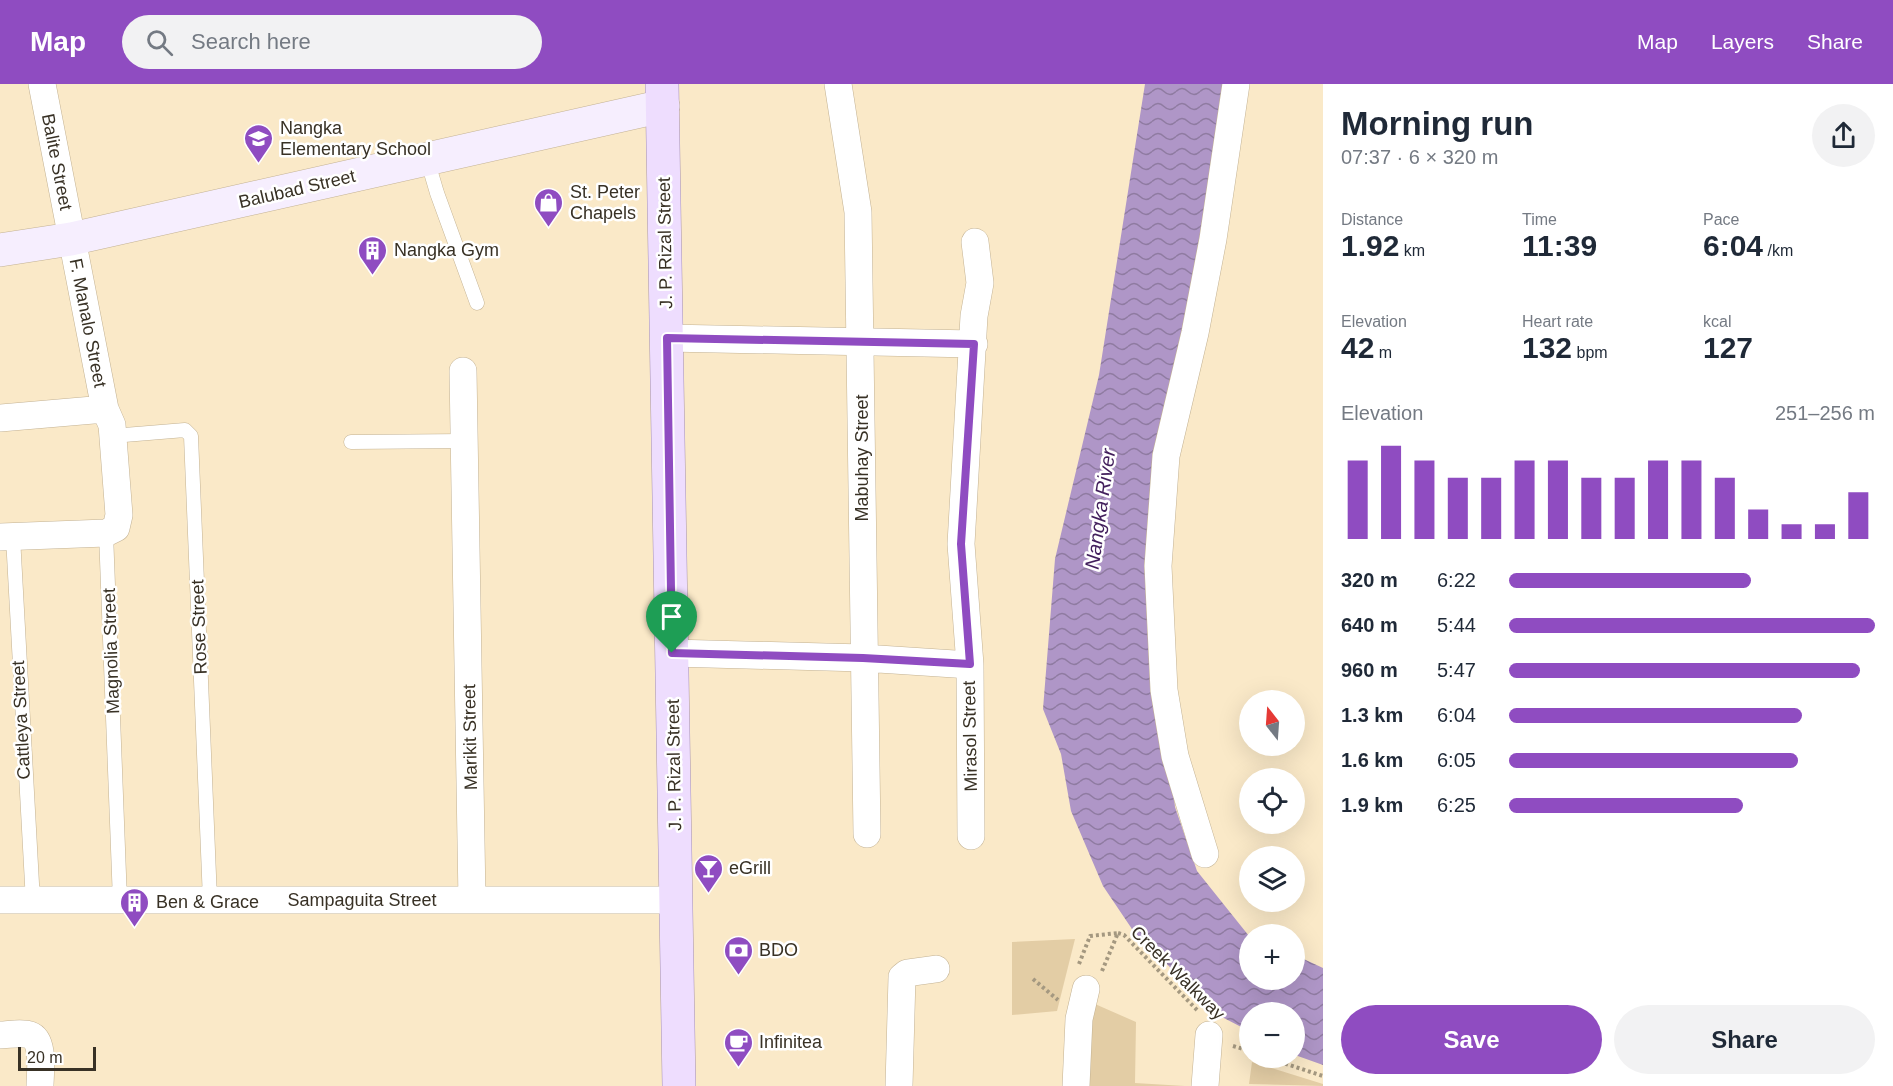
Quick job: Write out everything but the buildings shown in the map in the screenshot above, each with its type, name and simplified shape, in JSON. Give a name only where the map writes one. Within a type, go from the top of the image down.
[{"type":"main road","name":"J. P. Rizal Street","points":[[663,95],[679,1086]]},
{"type":"street","name":"Balite Street","points":[[42,84],[71,239]]},
{"type":"street","name":"Mabuhay Street","points":[[838,84],[858,212],[867,834]]},
{"type":"street","points":[[1205,854],[1175,756],[1167,710],[1158,566],[1166,456],[1195,333],[1213,239],[1236,84]]},
{"type":"street","name":"Balubad Street","points":[[0,250],[71,239],[427,159],[663,95]]},
{"type":"street","name":"F. Manalo Street","points":[[0,418],[105,409],[71,239]]},
{"type":"street","name":"Mirasol Street","points":[[971,836],[970,664],[961,544],[980,283],[975,242]]},
{"type":"street","points":[[667,338],[974,344]]},
{"type":"street","name":"Marikit Street","points":[[463,370],[472,900]]},
{"type":"street","points":[[7,537],[106,533],[116,528],[119,515],[112,436],[105,409]]},
{"type":"street","points":[[672,653],[863,658],[970,664]]},
{"type":"street","name":"Sampaguita Street","points":[[0,900],[33,902],[472,900]]},
{"type":"street","points":[[472,900],[676,900]]},
{"type":"street","points":[[899,1086],[902,977],[907,973],[936,969]]},
{"type":"street","points":[[1076,1086],[1079,1019],[1086,989]]},
{"type":"street","points":[[1205,1086],[1214,1032]]},
{"type":"street","points":[[0,1035],[29,1035],[35,1039],[39,1049],[40,1086]]},
{"type":"lane","points":[[427,159],[477,303]]},
{"type":"lane","name":"Rose Street","points":[[112,436],[185,430],[191,436],[210,900]]},
{"type":"lane","points":[[351,442],[465,441]]},
{"type":"lane","name":"Magnolia Street","points":[[106,533],[120,901]]},
{"type":"lane","name":"Cattleya Street","points":[[7,537],[33,902]]},
{"type":"path","name":"Creek Walkway","points":[[1118,933],[1124,935],[1214,1032],[1239,1045]]},
{"type":"path","points":[[1033,980],[1063,1005]]},
{"type":"path","points":[[1299,1068],[1323,1076]]},
{"type":"shaded area","points":[[1075,939],[1057,1011],[1012,1015],[1012,942]]},
{"type":"shaded area","points":[[1095,1004],[1136,1022],[1135,1083],[1185,1086],[1085,1086],[1087,1022]]},
{"type":"shaded area","points":[[1251,1068],[1271,1068],[1323,1084],[1323,1086],[1249,1084]]},
{"type":"water","name":"Nangka River","points":[[1145,84],[1237,84],[1174,436],[1168,741],[1175,807],[1197,871],[1239,924],[1239,990],[1305,990],[1305,960],[1323,968],[1323,1065],[1305,1059],[1305,1002],[1239,1002],[1239,1026],[1220,1016],[1134,932],[1103,886],[1071,811],[1061,754],[1043,709],[1055,559],[1099,375]]},
{"type":"place","name":"Nangka Elementary School","points":[[259,164]]},
{"type":"place","name":"St. Peter Chapels","points":[[549,228]]},
{"type":"place","name":"Nangka Gym","points":[[373,276]]},
{"type":"place","name":"eGrill","points":[[708,894]]},
{"type":"place","name":"Ben & Grace","points":[[135,928]]},
{"type":"place","name":"BDO","points":[[738,976]]},
{"type":"place","name":"Infinitea","points":[[738,1068]]},
{"type":"route","points":[[667,338],[974,344],[961,544],[970,664],[863,658],[672,653],[667,338]]}]
